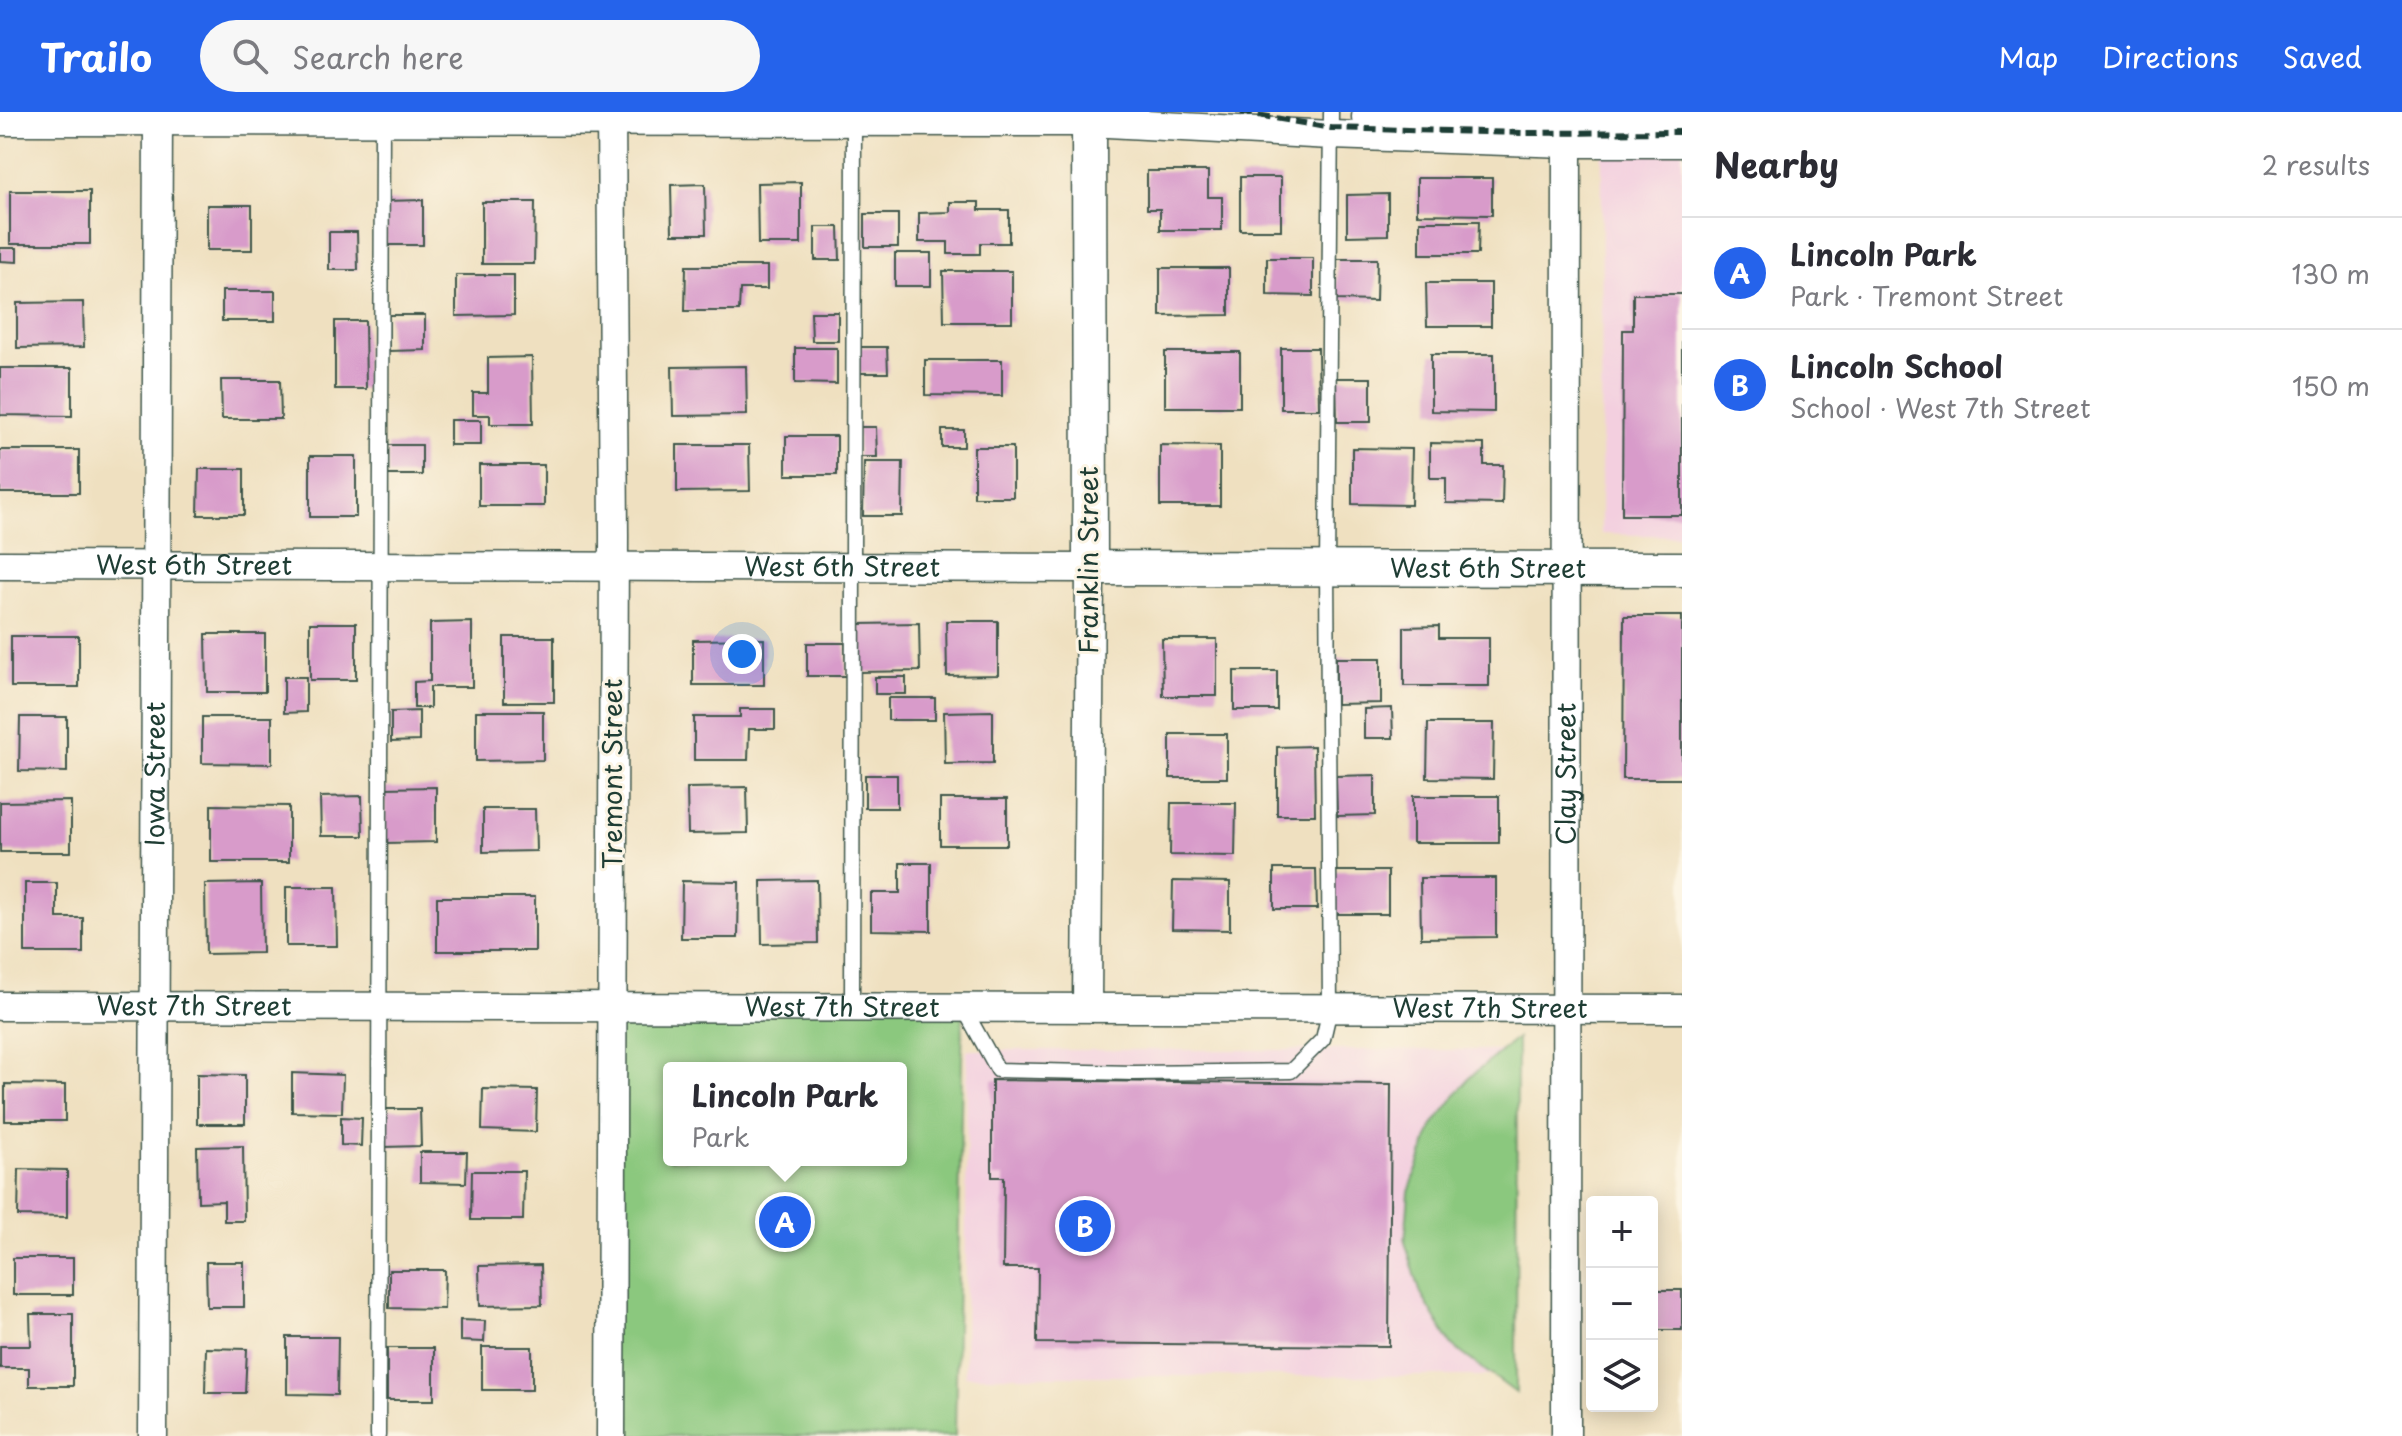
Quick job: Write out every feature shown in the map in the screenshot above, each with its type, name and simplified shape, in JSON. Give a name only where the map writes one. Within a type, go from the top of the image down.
[{"type":"street","points":[[0,121],[158,117],[1089,117],[1567,125],[1682,119]]},
{"type":"street","name":"Iowa Street","points":[[153,1436],[158,117]]},
{"type":"street","name":"Franklin Street","points":[[1087,1007],[1089,117]]},
{"type":"street","name":"Tremont Street","points":[[611,118],[614,566],[611,1436]]},
{"type":"street","points":[[1567,125],[1682,143]]},
{"type":"street","name":"Clay Street","points":[[1566,1436],[1567,125]]},
{"type":"street","name":"West 6th Street","points":[[0,565],[1682,569]]},
{"type":"street","name":"West 7th Street","points":[[0,1006],[1682,1009]]},
{"type":"lane","points":[[378,1436],[382,117]]},
{"type":"lane","points":[[852,1007],[854,117]]},
{"type":"lane","points":[[963,1007],[998,1070],[1134,1073],[1291,1071],[1323,1039],[1330,1009],[1327,568],[1331,121]]},
{"type":"shaded area","points":[[1602,112],[1682,112],[1682,536],[1601,534]]},
{"type":"shaded area","points":[[967,1050],[1500,1050],[1500,1376],[965,1376]]},
{"type":"green space","points":[[611,1007],[963,1007],[955,1436],[611,1436]]},
{"type":"green space","points":[[1517,1038],[1516,1393],[1452,1346],[1421,1294],[1405,1242],[1409,1192],[1432,1127],[1469,1078]]},
{"type":"building","points":[[1147,171],[1208,171],[1208,197],[1222,197],[1222,230],[1160,230],[1160,209],[1147,209]]},
{"type":"building","points":[[1240,177],[1281,177],[1281,230],[1240,230]]},
{"type":"building","points":[[1417,178],[1492,178],[1492,215],[1417,214]]},
{"type":"building","points":[[801,182],[801,244],[758,244],[757,183]]},
{"type":"building","points":[[705,184],[706,234],[672,234],[671,185]]},
{"type":"building","points":[[10,191],[90,191],[90,244],[10,244]]},
{"type":"building","points":[[1388,194],[1388,235],[1347,236],[1347,195]]},
{"type":"building","points":[[423,200],[423,245],[386,245],[385,201]]},
{"type":"building","points":[[482,202],[535,202],[534,264],[482,264]]},
{"type":"building","points":[[950,202],[979,202],[979,210],[1009,210],[1009,243],[980,243],[980,254],[948,254],[948,242],[919,242],[919,213],[950,212]]},
{"type":"building","points":[[207,205],[252,205],[252,250],[207,250]]},
{"type":"building","points":[[865,214],[898,214],[898,247],[865,247]]},
{"type":"building","points":[[1420,221],[1479,221],[1478,254],[1420,254]]},
{"type":"building","points":[[815,227],[839,227],[840,260],[815,260]]},
{"type":"building","points":[[329,232],[357,232],[358,270],[329,270]]},
{"type":"building","points":[[0,248],[17,248],[17,262],[0,261]]},
{"type":"building","points":[[895,253],[931,253],[931,286],[895,286]]},
{"type":"building","points":[[1267,258],[1313,258],[1313,296],[1267,295]]},
{"type":"building","points":[[1337,259],[1377,259],[1376,301],[1336,300]]},
{"type":"building","points":[[686,266],[767,266],[767,289],[740,289],[739,311],[685,311]]},
{"type":"building","points":[[1160,268],[1229,268],[1229,315],[1160,316]]},
{"type":"building","points":[[943,271],[1012,271],[1012,322],[944,322]]},
{"type":"building","points":[[456,275],[514,275],[514,315],[456,316]]},
{"type":"building","points":[[1426,283],[1491,283],[1491,326],[1427,326]]},
{"type":"building","points":[[222,291],[275,291],[275,321],[222,321]]},
{"type":"building","points":[[1633,294],[1682,294],[1682,515],[1622,515],[1623,330],[1633,330]]},
{"type":"building","points":[[83,302],[84,347],[17,348],[17,303]]},
{"type":"building","points":[[811,312],[838,312],[838,341],[812,341]]},
{"type":"building","points":[[389,315],[425,315],[425,350],[389,351]]},
{"type":"building","points":[[335,321],[365,321],[366,389],[335,389]]},
{"type":"building","points":[[858,347],[887,347],[888,373],[858,373]]},
{"type":"building","points":[[795,348],[837,348],[837,384],[795,383]]},
{"type":"building","points":[[1281,348],[1318,348],[1319,409],[1281,409]]},
{"type":"building","points":[[1165,352],[1240,352],[1240,407],[1165,407]]},
{"type":"building","points":[[1431,354],[1494,354],[1494,412],[1431,411]]},
{"type":"building","points":[[532,357],[533,424],[490,424],[490,415],[473,415],[473,393],[488,393],[488,358]]},
{"type":"building","points":[[925,360],[1002,360],[1002,396],[925,395]]},
{"type":"building","points":[[746,366],[747,415],[673,416],[672,367]]},
{"type":"building","points":[[0,368],[72,368],[72,416],[0,415]]},
{"type":"building","points":[[1336,378],[1371,378],[1371,422],[1337,422]]},
{"type":"building","points":[[221,380],[280,380],[281,419],[222,419]]},
{"type":"building","points":[[450,420],[481,420],[481,445],[450,445]]},
{"type":"building","points":[[858,427],[876,427],[877,457],[858,457]]},
{"type":"building","points":[[942,430],[964,430],[964,447],[942,447]]},
{"type":"building","points":[[786,436],[837,436],[837,475],[786,475]]},
{"type":"building","points":[[1430,443],[1484,444],[1484,465],[1503,465],[1502,504],[1446,503],[1446,478],[1430,478]]},
{"type":"building","points":[[388,445],[422,445],[422,475],[388,475]]},
{"type":"building","points":[[677,445],[749,445],[750,491],[677,492]]},
{"type":"building","points":[[1160,445],[1220,446],[1220,506],[1160,506]]},
{"type":"building","points":[[974,447],[1013,447],[1013,497],[974,497]]},
{"type":"building","points":[[1352,448],[1412,449],[1411,505],[1352,504]]},
{"type":"building","points":[[0,450],[79,450],[79,493],[0,493]]},
{"type":"building","points":[[310,456],[356,456],[356,517],[310,517]]},
{"type":"building","points":[[864,462],[903,462],[902,516],[863,516]]},
{"type":"building","points":[[479,465],[544,465],[544,506],[479,506]]},
{"type":"building","points":[[199,469],[244,469],[244,515],[198,515]]},
{"type":"building","points":[[1624,616],[1682,616],[1682,779],[1623,779]]},
{"type":"building","points":[[946,621],[998,621],[998,675],[947,676]]},
{"type":"building","points":[[472,622],[472,687],[430,687],[430,708],[414,708],[414,682],[430,681],[430,623]]},
{"type":"building","points":[[310,623],[356,623],[356,680],[310,680]]},
{"type":"building","points":[[919,623],[920,671],[860,672],[859,624]]},
{"type":"building","points":[[1439,626],[1439,638],[1489,638],[1489,686],[1404,686],[1404,627]]},
{"type":"building","points":[[206,634],[265,634],[265,692],[207,692]]},
{"type":"building","points":[[11,636],[79,636],[79,687],[11,687]]},
{"type":"building","points":[[504,637],[554,637],[554,702],[504,702]]},
{"type":"building","points":[[764,639],[764,685],[693,685],[693,640]]},
{"type":"building","points":[[1162,639],[1217,639],[1217,696],[1163,696]]},
{"type":"building","points":[[807,643],[845,643],[846,676],[807,676]]},
{"type":"building","points":[[1336,658],[1381,658],[1381,703],[1336,704]]},
{"type":"building","points":[[1234,671],[1277,671],[1277,710],[1234,710]]},
{"type":"building","points":[[284,677],[306,677],[306,712],[284,713]]},
{"type":"building","points":[[875,677],[906,677],[906,694],[875,694]]},
{"type":"building","points":[[888,698],[935,698],[935,720],[888,720]]},
{"type":"building","points":[[1392,708],[1393,738],[1364,738],[1364,709]]},
{"type":"building","points":[[740,709],[775,709],[775,729],[749,729],[748,760],[694,760],[694,717],[740,717]]},
{"type":"building","points":[[419,711],[419,741],[391,742],[391,712]]},
{"type":"building","points":[[476,711],[543,711],[543,760],[476,761]]},
{"type":"building","points":[[993,711],[993,763],[945,764],[944,712]]},
{"type":"building","points":[[20,717],[67,717],[67,772],[19,771]]},
{"type":"building","points":[[202,717],[272,717],[272,764],[202,763]]},
{"type":"building","points":[[1428,723],[1494,723],[1493,779],[1427,778]]},
{"type":"building","points":[[1170,734],[1227,734],[1227,778],[1170,778]]},
{"type":"building","points":[[1314,746],[1315,815],[1277,815],[1277,747]]},
{"type":"building","points":[[865,775],[897,775],[897,808],[865,808]]},
{"type":"building","points":[[1375,775],[1375,815],[1337,816],[1336,776]]},
{"type":"building","points":[[436,787],[436,842],[385,843],[385,788]]},
{"type":"building","points":[[747,787],[748,833],[688,834],[687,788]]},
{"type":"building","points":[[362,796],[363,836],[321,836],[320,797]]},
{"type":"building","points":[[1413,796],[1499,796],[1499,843],[1413,843]]},
{"type":"building","points":[[940,799],[1007,799],[1007,845],[940,845]]},
{"type":"building","points":[[71,801],[71,852],[0,852],[0,802]]},
{"type":"building","points":[[1171,803],[1236,803],[1235,856],[1170,855]]},
{"type":"building","points":[[211,805],[289,806],[289,862],[211,862]]},
{"type":"building","points":[[483,809],[535,809],[536,851],[483,852]]},
{"type":"building","points":[[900,863],[931,863],[931,931],[871,930],[871,893],[900,893]]},
{"type":"building","points":[[1274,869],[1316,869],[1317,909],[1274,909]]},
{"type":"building","points":[[1333,871],[1388,871],[1388,914],[1334,914]]},
{"type":"building","points":[[1420,878],[1496,878],[1496,937],[1421,938]]},
{"type":"building","points":[[817,880],[818,943],[762,944],[761,881]]},
{"type":"building","points":[[682,881],[739,882],[738,938],[681,938]]},
{"type":"building","points":[[1173,881],[1230,882],[1230,930],[1172,929]]},
{"type":"building","points":[[25,883],[57,883],[57,918],[83,918],[83,953],[25,953]]},
{"type":"building","points":[[261,883],[262,953],[206,954],[205,884]]},
{"type":"building","points":[[286,887],[336,887],[337,946],[286,946]]},
{"type":"building","points":[[437,897],[535,897],[535,951],[437,951]]},
{"type":"building","points":[[292,1073],[343,1075],[342,1113],[292,1112]]},
{"type":"building","points":[[197,1074],[245,1075],[245,1124],[197,1124]]},
{"type":"building","points":[[992,1080],[1391,1084],[1389,1346],[1037,1343],[1038,1268],[1003,1268],[1004,1177],[992,1177]]},
{"type":"building","points":[[5,1084],[65,1085],[65,1121],[5,1121]]},
{"type":"building","points":[[483,1089],[537,1090],[536,1132],[482,1130]]},
{"type":"building","points":[[383,1109],[420,1109],[421,1146],[384,1147]]},
{"type":"building","points":[[341,1117],[362,1118],[361,1146],[341,1145]]},
{"type":"building","points":[[243,1146],[244,1221],[224,1221],[224,1201],[198,1202],[197,1147]]},
{"type":"building","points":[[420,1152],[467,1152],[466,1183],[420,1182]]},
{"type":"building","points":[[19,1169],[67,1170],[67,1217],[18,1216]]},
{"type":"building","points":[[472,1171],[524,1171],[523,1220],[471,1220]]},
{"type":"building","points":[[13,1258],[73,1258],[73,1295],[13,1295]]},
{"type":"building","points":[[206,1262],[244,1262],[244,1307],[207,1307]]},
{"type":"building","points":[[541,1265],[542,1305],[480,1306],[479,1266]]},
{"type":"building","points":[[389,1270],[445,1270],[444,1309],[389,1308]]},
{"type":"building","points":[[1658,1290],[1682,1290],[1682,1330],[1658,1330]]},
{"type":"building","points":[[30,1314],[73,1314],[73,1386],[29,1386],[29,1368],[0,1368],[0,1346],[31,1346]]},
{"type":"building","points":[[460,1320],[485,1321],[484,1342],[460,1341]]},
{"type":"building","points":[[287,1337],[338,1337],[337,1395],[287,1394]]},
{"type":"building","points":[[482,1347],[532,1347],[532,1390],[482,1390]]},
{"type":"building","points":[[206,1348],[247,1349],[245,1393],[205,1393]]},
{"type":"building","points":[[387,1348],[434,1348],[434,1400],[387,1400]]},
{"type":"railway","points":[[1241,112],[1331,128],[1524,133],[1682,132]]},
{"type":"place","name":"Lincoln Park","points":[[785,1222]]},
{"type":"place","name":"Lincoln School","points":[[1085,1226]]}]
